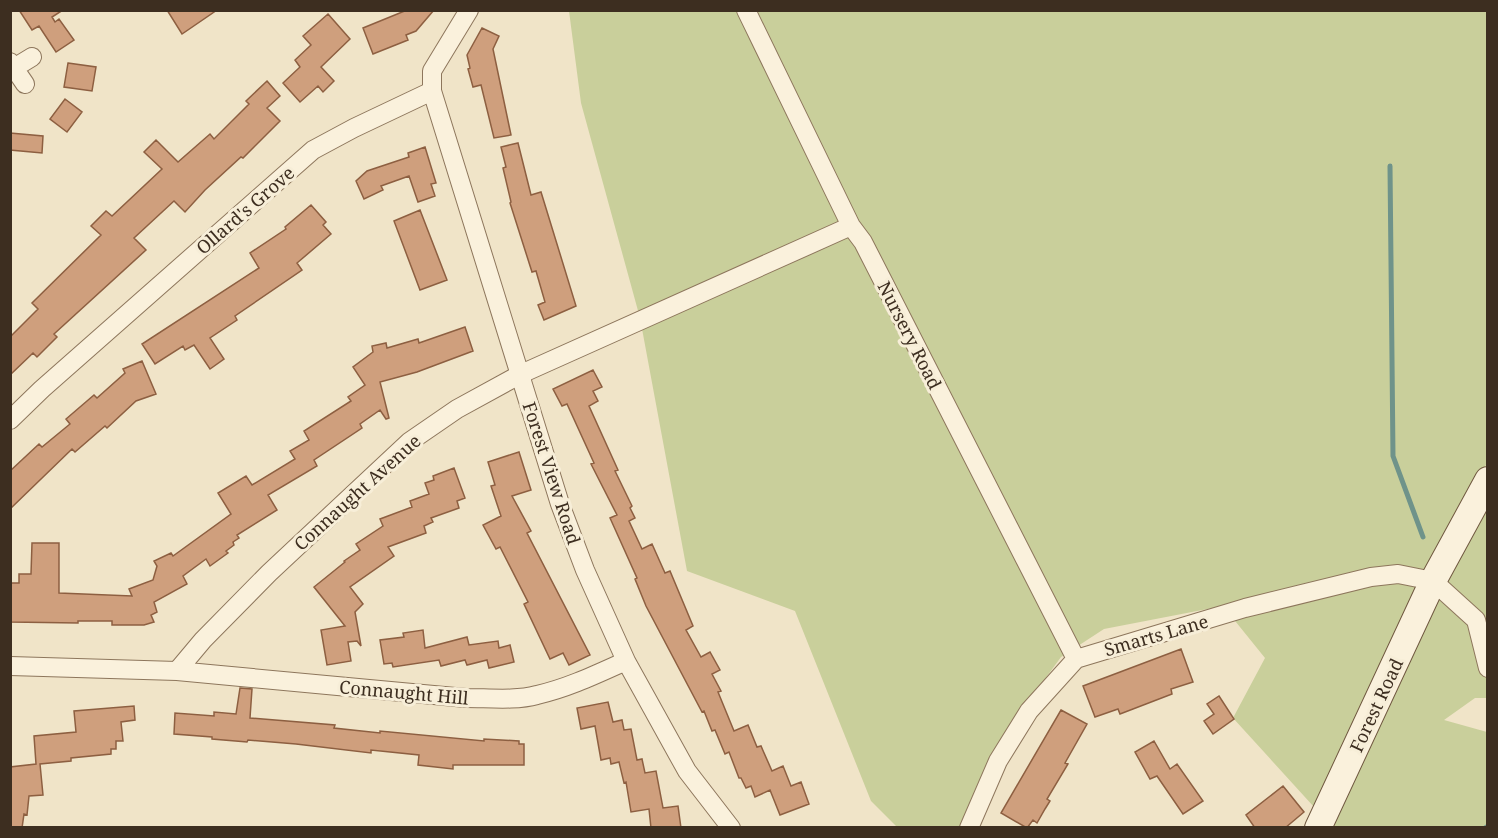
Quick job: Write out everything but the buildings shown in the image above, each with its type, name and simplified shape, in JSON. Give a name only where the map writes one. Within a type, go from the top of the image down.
[{"type":"street","points":[[432,91],[432,71],[469,10]]},
{"type":"street","name":"Nursery Road","points":[[746,10],[852,226],[863,242],[1076,658]]},
{"type":"street","points":[[25,84],[12,65],[32,57]]},
{"type":"street","name":"Forest View Road","points":[[432,91],[560,504],[585,570],[626,661],[687,771],[731,828]]},
{"type":"street","name":"Ollard's Grove","points":[[10,420],[42,389],[313,150],[432,91]]},
{"type":"street","name":"Connaught Avenue","points":[[177,671],[203,640],[269,573],[409,442],[457,409],[521,374],[852,226]]},
{"type":"street","name":"Forest Road","points":[[1318,828],[1433,581],[1488,480]]},
{"type":"street","name":"Smarts Lane","points":[[1076,658],[1245,608],[1371,577],[1398,574],[1433,581]]},
{"type":"street","points":[[1433,581],[1476,620],[1488,668]]},
{"type":"street","points":[[969,828],[998,761],[1029,711],[1076,658]]},
{"type":"street","name":"Connaught Hill","points":[[177,671],[466,698],[500,699],[536,696],[583,680],[626,661]]},
{"type":"street","points":[[10,666],[177,671]]},
{"type":"green space","points":[[569,11],[1487,11],[1487,463],[1402,625],[1314,807],[1233,718],[1265,658],[1223,606],[1104,629],[1061,657],[1034,694],[966,827],[897,827],[871,801],[795,611],[687,571],[640,318],[581,103]]},
{"type":"green space","points":[[1487,497],[1487,698],[1475,698],[1444,720],[1487,732],[1487,827],[1333,828],[1430,613]]},
{"type":"waterway","points":[[1390,166],[1393,456],[1423,537]]}]
